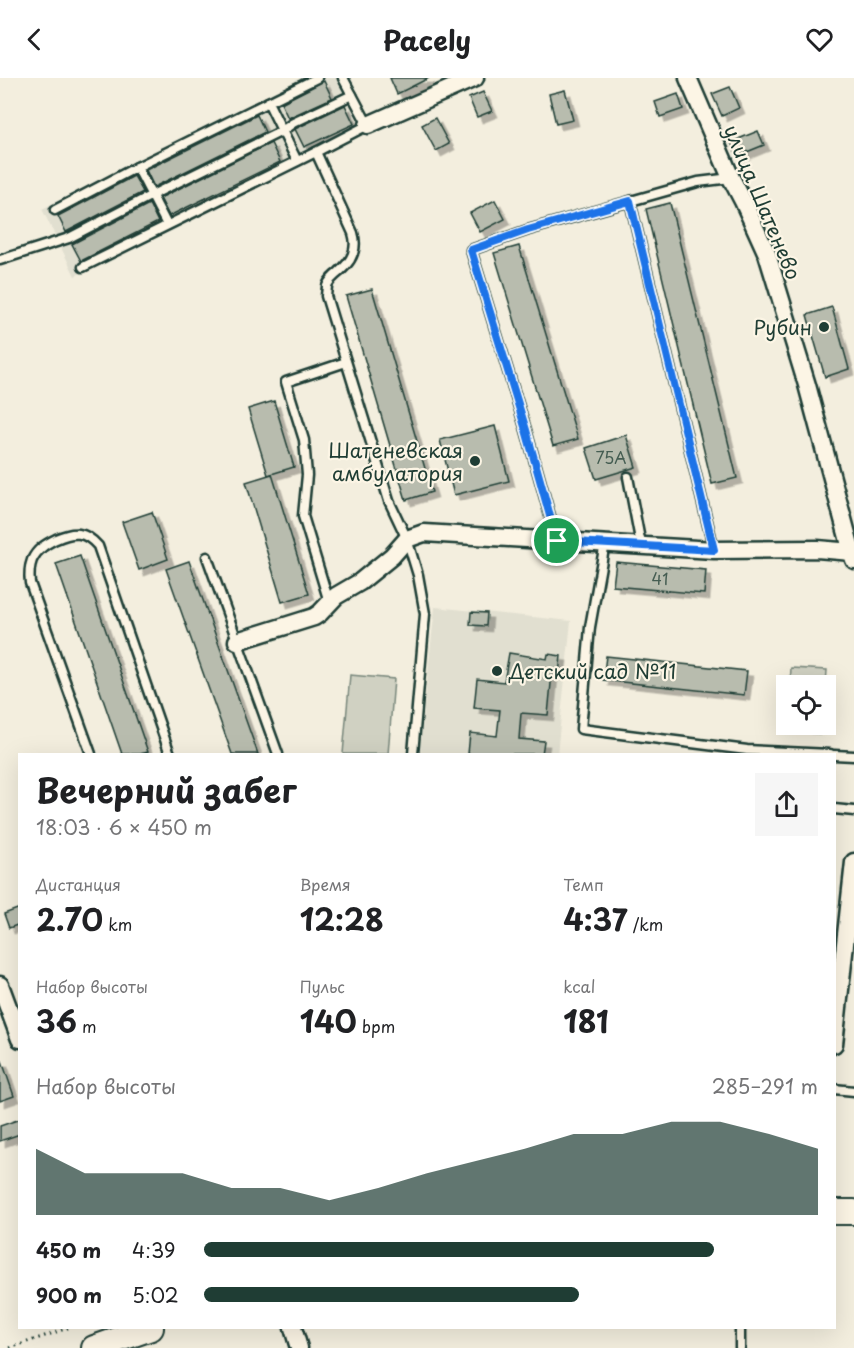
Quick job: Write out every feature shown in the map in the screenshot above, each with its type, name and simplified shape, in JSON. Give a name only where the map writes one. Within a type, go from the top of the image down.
[{"type":"main road","points":[[836,1212],[854,1212]]},
{"type":"main road","points":[[94,1348],[148,1329]]},
{"type":"street","points":[[368,125],[475,78]]},
{"type":"street","name":"улица Шатенево","points":[[407,539],[424,533],[714,550],[817,549],[853,554],[807,385],[767,254],[688,78]]},
{"type":"street","points":[[237,641],[320,613],[329,602],[360,582],[392,556],[407,539]]},
{"type":"street","points":[[836,1009],[838,974],[854,862]]},
{"type":"street","points":[[0,985],[18,1034]]},
{"type":"street","points":[[293,1329],[299,1348]]},
{"type":"lane","points":[[55,210],[317,78]]},
{"type":"lane","points":[[83,267],[368,125],[343,78]]},
{"type":"lane","points":[[0,260],[69,238],[352,94]]},
{"type":"lane","points":[[268,102],[297,161]]},
{"type":"lane","points":[[316,152],[356,241],[351,259],[331,279],[326,296],[389,501],[407,539],[418,575],[425,615],[413,753]]},
{"type":"lane","points":[[137,167],[167,225]]},
{"type":"lane","points":[[557,541],[471,250],[528,230],[698,182],[731,178]]},
{"type":"lane","points":[[630,201],[714,550]]},
{"type":"lane","points":[[329,602],[303,516],[307,475],[304,440],[286,382],[346,362]]},
{"type":"lane","points":[[628,477],[641,545]]},
{"type":"lane","points":[[92,753],[30,583],[29,573],[31,562],[45,544],[75,533],[85,535],[98,546],[170,753]]},
{"type":"lane","points":[[605,543],[590,627],[581,729],[747,750],[798,753]]},
{"type":"lane","points":[[207,557],[278,753]]},
{"type":"lane","points":[[836,755],[854,756]]},
{"type":"lane","points":[[836,809],[854,811]]},
{"type":"lane","points":[[836,1089],[854,1091]]},
{"type":"lane","points":[[740,1329],[740,1348]]},
{"type":"path","points":[[10,1348],[65,1329]]},
{"type":"shaded area","points":[[303,78],[338,78],[364,131],[75,276],[42,209]]},
{"type":"shaded area","name":"Детский сад №11","points":[[435,607],[571,621],[557,753],[419,753]]},
{"type":"shaded area","points":[[791,668],[827,670],[827,675],[791,675]]},
{"type":"shaded area","points":[[350,675],[394,679],[388,753],[343,753]]},
{"type":"building","points":[[390,78],[429,78],[397,94]]},
{"type":"building","points":[[324,81],[332,98],[288,118],[281,103]]},
{"type":"building","points":[[730,87],[739,108],[722,116],[712,94]]},
{"type":"building","points":[[565,90],[573,120],[556,124],[549,94]]},
{"type":"building","points":[[483,92],[492,111],[477,117],[469,98]]},
{"type":"building","points":[[678,94],[683,109],[660,117],[655,102]]},
{"type":"building","points":[[345,105],[354,124],[304,147],[295,129]]},
{"type":"building","points":[[257,115],[265,132],[154,187],[146,170]]},
{"type":"building","points":[[435,118],[449,144],[436,151],[422,125]]},
{"type":"building","points":[[758,131],[764,145],[737,156],[731,142]]},
{"type":"building","points":[[271,143],[280,162],[169,216],[160,198]]},
{"type":"building","points":[[134,176],[143,192],[66,232],[58,216]]},
{"type":"building","points":[[495,200],[505,219],[480,232],[470,213]]},
{"type":"building","points":[[670,203],[737,478],[712,484],[646,209]]},
{"type":"building","points":[[149,204],[158,222],[81,261],[72,244]]},
{"type":"building","points":[[519,246],[578,439],[553,446],[494,253]]},
{"type":"building","points":[[372,289],[432,492],[406,500],[346,296]]},
{"type":"building","points":[[832,307],[849,369],[825,377],[807,315]]},
{"type":"building","points":[[274,401],[294,467],[268,475],[248,409]]},
{"type":"building","name":"Шатеневская амбулатория","points":[[495,426],[509,481],[454,495],[440,440]]},
{"type":"building","points":[[626,435],[636,467],[596,479],[586,448]]},
{"type":"building","points":[[272,474],[309,594],[282,602],[246,482]]},
{"type":"building","points":[[152,512],[168,559],[139,570],[122,522]]},
{"type":"building","points":[[80,556],[148,752],[122,753],[56,564]]},
{"type":"building","points":[[189,561],[258,753],[232,753],[166,569]]},
{"type":"building","points":[[616,562],[706,570],[704,594],[613,586]]},
{"type":"building","points":[[471,612],[487,613],[486,626],[470,625]]},
{"type":"building","points":[[509,653],[547,659],[548,654],[561,656],[559,674],[552,673],[548,715],[521,713],[519,739],[544,741],[542,753],[468,753],[470,733],[497,736],[500,710],[474,708],[477,679],[504,682]]},
{"type":"building","points":[[606,656],[747,671],[744,695],[603,680]]},
{"type":"building","points":[[18,909],[18,925],[9,928],[4,914]]},
{"type":"building","points":[[0,1061],[2,1061],[14,1096],[0,1101]]},
{"type":"building","points":[[18,1120],[18,1135],[0,1141],[0,1126]]},
{"type":"place","name":"Рубин","points":[[824,327]]},
{"type":"place","name":"Шатеневская амбулатория","points":[[475,461]]},
{"type":"place","name":"Детский сад №11","points":[[497,671]]},
{"type":"route","points":[[630,201],[714,550],[557,541],[471,250],[528,230],[630,201]]}]
